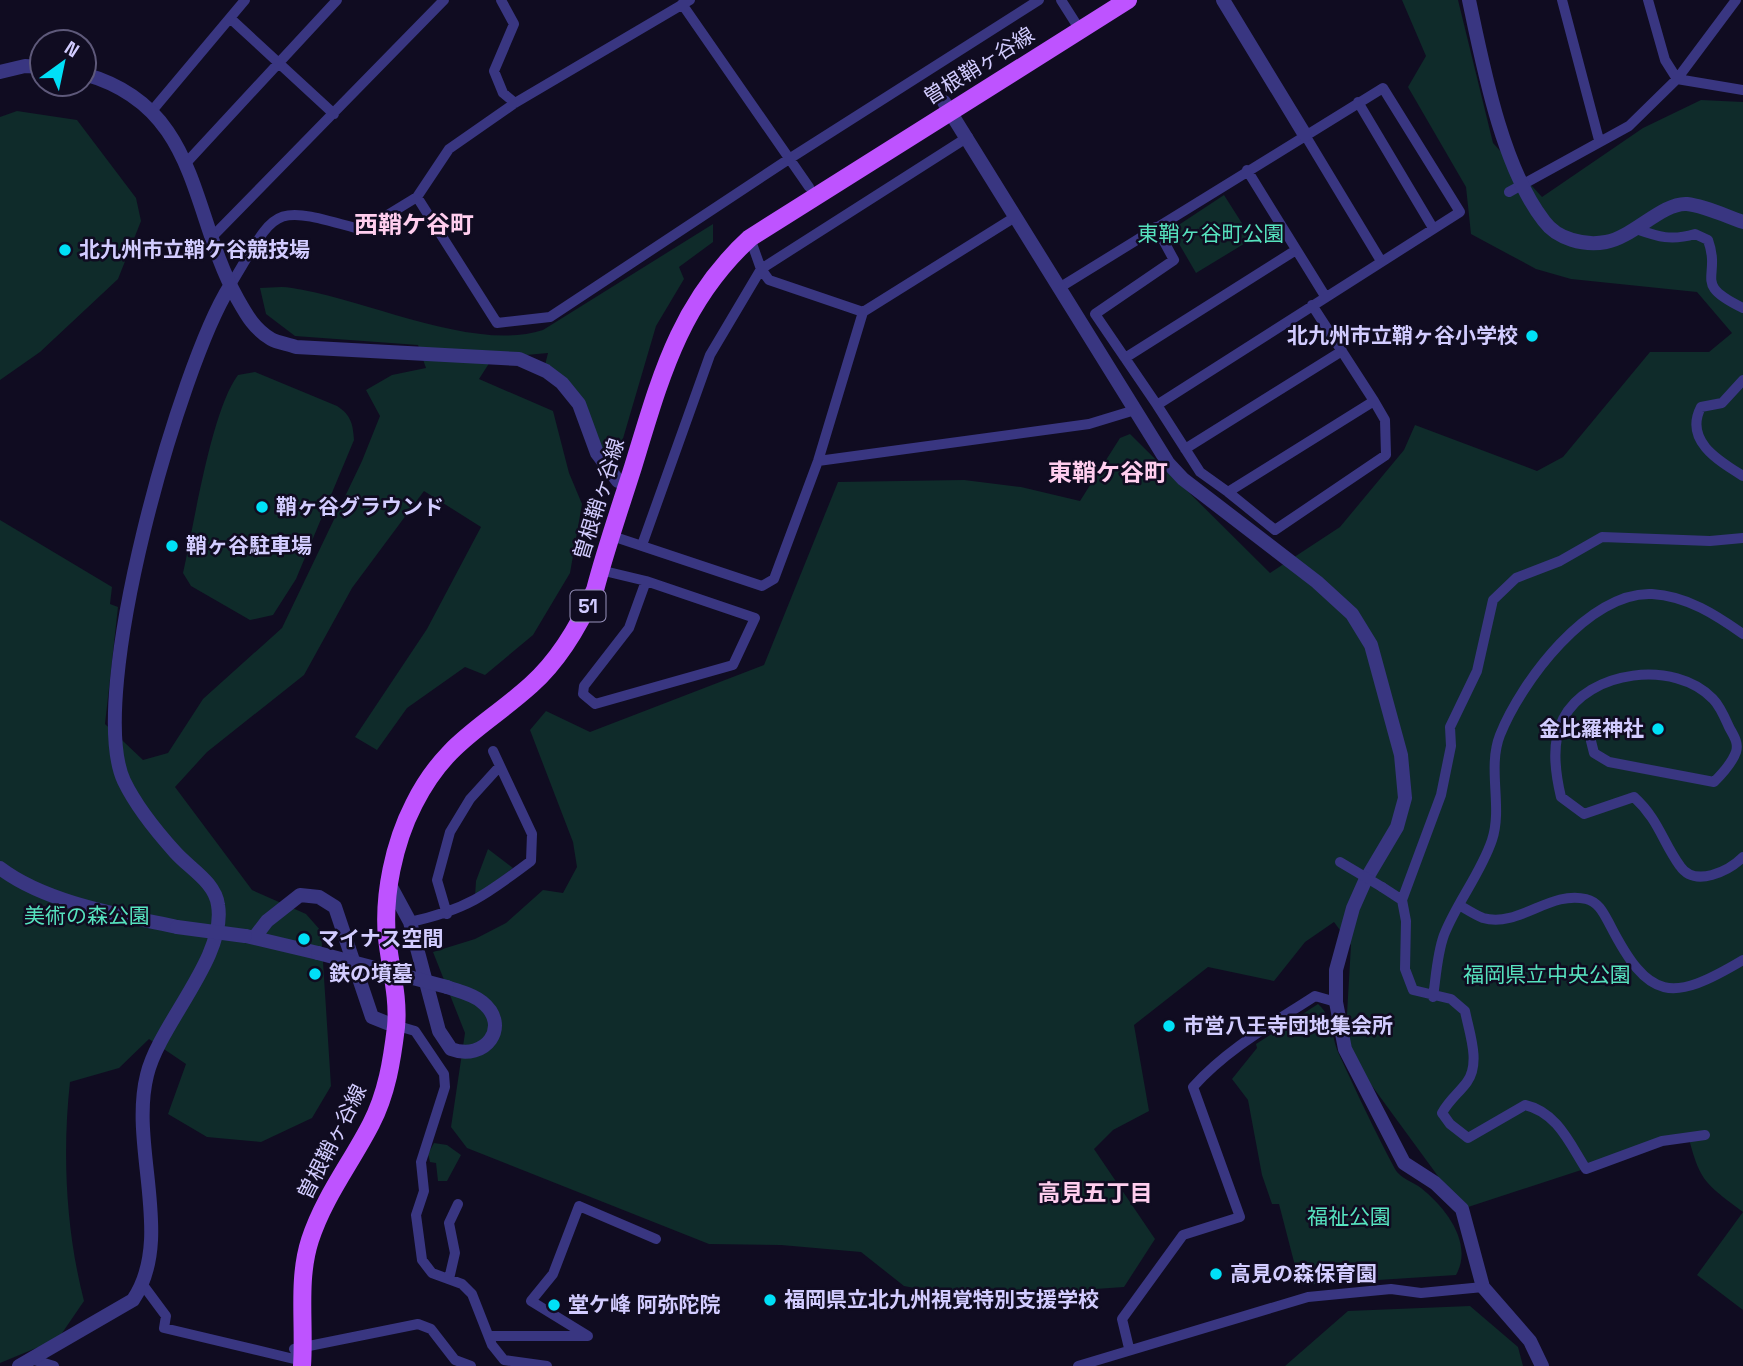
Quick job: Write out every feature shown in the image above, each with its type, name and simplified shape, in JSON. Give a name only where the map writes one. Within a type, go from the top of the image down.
[{"type":"main road","name":"曽根鞘ヶ谷線","points":[[1077,26],[1112,0]]},
{"type":"main road","name":"曽根鞘ヶ谷線","points":[[391,1024],[378,936],[378,893],[386,853],[405,800],[440,748],[469,720],[525,678],[564,629],[587,586],[661,346],[699,279],[722,251],[751,225],[809,187],[1077,26],[1128,0]]},
{"type":"main road","name":"曽根鞘ヶ谷線","points":[[297,1358],[293,1296],[300,1239],[320,1190],[370,1103],[397,1008],[387,936],[390,885],[404,827],[430,777],[465,736],[532,685],[552,662],[585,613],[612,536],[670,349],[706,285],[750,238],[947,106]]},
{"type":"street","points":[[151,112],[245,0]]},
{"type":"street","points":[[187,162],[337,0]]},
{"type":"street","points":[[212,237],[444,0]]},
{"type":"street","points":[[417,197],[497,323],[550,317],[789,159],[1039,0]]},
{"type":"street","points":[[1061,0],[1077,26]]},
{"type":"street","points":[[1223,0],[1381,261]]},
{"type":"street","points":[[1469,0],[1489,98],[1522,182],[1544,222],[1568,239],[1587,244],[1607,242],[1636,229],[1676,205],[1686,204],[1743,222]]},
{"type":"street","points":[[1562,0],[1599,140]]},
{"type":"street","points":[[1648,0],[1665,60],[1677,79],[1743,90]]},
{"type":"street","points":[[1508,192],[1629,126],[1677,79],[1736,0]]},
{"type":"street","points":[[504,1],[514,24],[494,71],[503,93],[515,103]]},
{"type":"street","points":[[25,1363],[133,1300],[143,1284],[152,1238],[144,1135],[146,1075],[157,1046],[207,956],[217,932],[219,909],[215,891],[174,851],[124,781],[113,735],[114,706],[124,632],[159,471],[213,312],[268,223],[282,215],[302,213],[362,230],[417,197],[449,149],[515,103],[686,2],[809,187]]},
{"type":"street","points":[[231,19],[334,114]]},
{"type":"street","points":[[0,72],[28,66]]},
{"type":"street","points":[[98,80],[118,88],[151,112],[187,162],[230,286],[249,321],[271,339],[296,347],[519,359],[546,371],[562,383],[579,404],[597,453],[618,481]]},
{"type":"street","points":[[1059,288],[1383,88],[1460,212],[1157,405]]},
{"type":"street","points":[[1358,102],[1433,228]]},
{"type":"street","points":[[947,106],[1168,463],[1182,478],[1317,582],[1352,614],[1371,645],[1401,755],[1405,798],[1398,827],[1365,881],[1353,908],[1336,970],[1336,1002],[1345,1049],[1404,1163],[1435,1183],[1462,1209],[1483,1287],[1530,1341],[1542,1366]]},
{"type":"street","points":[[642,545],[710,355],[761,269],[968,137]]},
{"type":"street","points":[[1247,170],[1325,296]]},
{"type":"street","points":[[612,536],[762,586],[774,579],[818,461],[863,312],[1015,217]]},
{"type":"street","points":[[1156,227],[1174,260],[1095,314],[1200,472],[1275,530],[1386,455],[1385,420],[1312,305]]},
{"type":"street","points":[[1636,229],[1663,239],[1674,240],[1695,234],[1708,240],[1710,283],[1718,296],[1743,307]]},
{"type":"street","points":[[750,238],[761,269],[769,280],[863,312]]},
{"type":"street","points":[[1125,358],[1296,250]]},
{"type":"street","points":[[1185,449],[1342,351]]},
{"type":"street","points":[[1743,380],[1722,403],[1701,407],[1694,420],[1696,434],[1709,451],[1743,477]]},
{"type":"street","points":[[1227,492],[1374,401]]},
{"type":"street","points":[[818,461],[1089,424],[1135,411]]},
{"type":"street","points":[[1705,1135],[1662,1141],[1586,1169],[1554,1120],[1540,1108],[1525,1105],[1468,1138],[1450,1124],[1442,1113],[1451,1097],[1472,1074],[1473,1059],[1465,1011],[1451,999],[1433,997],[1413,990],[1408,983],[1405,969],[1406,921],[1402,900],[1441,795],[1454,715],[1477,671],[1493,600],[1505,586],[1560,561],[1602,537],[1710,541],[1743,538]]},
{"type":"street","points":[[600,570],[646,581],[755,618],[733,665],[595,704],[583,694],[584,686],[629,628],[646,581]]},
{"type":"street","points":[[1433,997],[1444,936],[1491,842],[1495,758],[1500,735],[1525,688],[1561,643],[1602,609],[1624,598],[1650,594],[1676,597],[1717,615],[1743,634]]},
{"type":"street","points":[[1591,741],[1594,753],[1609,762],[1714,782],[1736,752],[1737,741],[1712,698],[1681,679],[1643,675],[1599,683],[1573,702],[1562,721],[1555,746],[1556,773],[1561,797],[1584,814],[1634,797],[1651,812],[1681,868],[1692,875],[1710,876],[1732,869],[1743,857]]},
{"type":"street","points":[[410,922],[447,914],[481,899],[531,861],[532,834],[492,751]]},
{"type":"street","points":[[447,914],[437,880],[450,832],[470,799],[499,767]]},
{"type":"street","points":[[1340,862],[1402,900]]},
{"type":"street","points":[[0,868],[21,884],[108,911],[177,927],[249,937],[318,953],[447,987],[482,1002],[494,1018],[494,1033],[483,1048],[474,1053],[451,1049],[439,1031],[410,922],[390,885]]},
{"type":"street","points":[[249,937],[300,895],[319,897],[335,907],[347,933],[372,1017],[415,1031],[444,1074],[445,1087],[421,1162],[424,1191],[416,1215],[422,1260],[432,1273],[449,1279],[472,1294],[492,1345],[504,1360],[512,1364],[547,1366]]},
{"type":"street","points":[[1459,905],[1482,918],[1505,920],[1566,899],[1587,899],[1601,908],[1629,962],[1642,975],[1660,986],[1678,989],[1703,984],[1743,960]]},
{"type":"street","points":[[1129,1348],[1122,1319],[1183,1235],[1240,1217],[1193,1087],[1208,1070],[1247,1040],[1315,996],[1336,1002]]},
{"type":"street","points":[[449,1279],[455,1253],[449,1223],[458,1204]]},
{"type":"street","points":[[490,1336],[588,1336],[531,1301],[553,1274],[579,1206],[656,1239]]},
{"type":"street","points":[[143,1284],[166,1316],[164,1328],[297,1358],[418,1324],[431,1329],[455,1360],[471,1366]]},
{"type":"street","points":[[1078,1366],[1129,1348],[1308,1297],[1391,1289],[1421,1293],[1483,1287]]},
{"type":"street","points":[[25,1363],[54,1366]]},
{"type":"green space","name":"福岡県立中央公園","points":[[1402,0],[1458,0],[1493,143],[1542,197],[1643,128],[1701,100],[1743,102],[1743,1212],[1706,1180],[1696,1163],[1688,1135],[1462,1209],[1345,1049],[1351,945],[1334,922],[1305,942],[1274,981],[1208,967],[1134,1025],[1149,1111],[1113,1130],[1094,1149],[1155,1239],[1124,1287],[966,1298],[904,1286],[861,1252],[781,1245],[709,1244],[467,1148],[451,1127],[465,1033],[433,952],[475,939],[506,923],[543,890],[563,893],[577,867],[573,842],[530,730],[546,711],[590,732],[764,665],[838,482],[964,480],[1021,487],[1080,501],[1120,438],[1130,434],[1270,573],[1340,527],[1404,450],[1415,425],[1537,471],[1563,457],[1650,352],[1709,352],[1732,333],[1697,292],[1571,279],[1536,269],[1471,234],[1466,187],[1408,87],[1426,56]]},
{"type":"green space","name":"北九州市立鞘ケ谷競技場","points":[[17,111],[77,120],[136,198],[141,221],[118,279],[40,352],[0,380],[0,117]]},
{"type":"green space","name":"東鞘ヶ谷町公園","points":[[1224,195],[1252,239],[1196,273],[1171,230]]},
{"type":"green space","name":"美術の森公園","points":[[713,224],[713,242],[679,267],[684,279],[656,326],[617,459],[607,459],[602,452],[598,436],[545,365],[548,353],[526,355],[497,351],[479,379],[553,411],[569,473],[582,504],[570,573],[533,635],[485,675],[465,667],[407,708],[377,750],[355,737],[427,629],[481,527],[424,491],[352,588],[304,675],[207,752],[175,787],[252,890],[306,914],[321,931],[331,1086],[312,1118],[261,1142],[207,1137],[168,1114],[186,1064],[149,1039],[119,1068],[70,1082],[66,1137],[67,1192],[73,1247],[84,1301],[58,1339],[0,1363],[0,520],[112,587],[110,604],[118,607],[105,724],[143,760],[168,753],[203,699],[282,628],[362,461],[380,416],[366,390],[392,375],[426,368],[418,345],[295,336],[266,314],[260,288],[288,287],[452,329],[485,335],[516,335],[543,330]]},
{"type":"green space","name":"鞘ヶ谷グラウンド","points":[[255,372],[337,406],[350,420],[354,440],[296,579],[273,615],[250,620],[191,586],[183,573],[204,470],[220,414],[238,375]]},
{"type":"green space","points":[[488,849],[513,868],[475,897],[476,881]]},
{"type":"green space","name":"福祉公園","points":[[1318,1004],[1326,1015],[1338,1052],[1395,1169],[1430,1196],[1454,1227],[1462,1251],[1456,1275],[1300,1285],[1279,1204],[1272,1204],[1262,1175],[1248,1100],[1232,1079],[1257,1048],[1256,1044]]},
{"type":"green space","points":[[434,1143],[447,1145],[461,1155],[447,1181],[438,1181],[436,1163],[430,1162],[428,1154]]},
{"type":"green space","points":[[1743,1212],[1743,1310],[1697,1275]]},
{"type":"green space","points":[[1470,1306],[1518,1347],[1523,1366],[1285,1366],[1348,1311]]},
{"type":"place","name":"北九州市立鞘ケ谷競技場","points":[[65,250]]},
{"type":"place","name":"北九州市立鞘ヶ谷小学校","points":[[1532,336]]},
{"type":"place","name":"鞘ヶ谷グラウンド","points":[[262,507]]},
{"type":"place","name":"鞘ヶ谷駐車場","points":[[172,546]]},
{"type":"place","name":"金比羅神社","points":[[1658,729]]},
{"type":"place","name":"マイナス空間","points":[[304,939]]},
{"type":"place","name":"鉄の墳墓","points":[[315,974]]},
{"type":"place","name":"市営八王寺団地集会所","points":[[1169,1026]]},
{"type":"place","name":"高見の森保育園","points":[[1216,1274]]},
{"type":"place","name":"福岡県立北九州視覚特別支援学校","points":[[770,1300]]},
{"type":"place","name":"堂ケ峰 阿弥陀院","points":[[554,1305]]},
{"type":"district","name":"西鞘ケ谷町","points":[[414,225]]},
{"type":"district","name":"東鞘ケ谷町","points":[[1108,473]]},
{"type":"district","name":"高見五丁目","points":[[1095,1193]]}]
